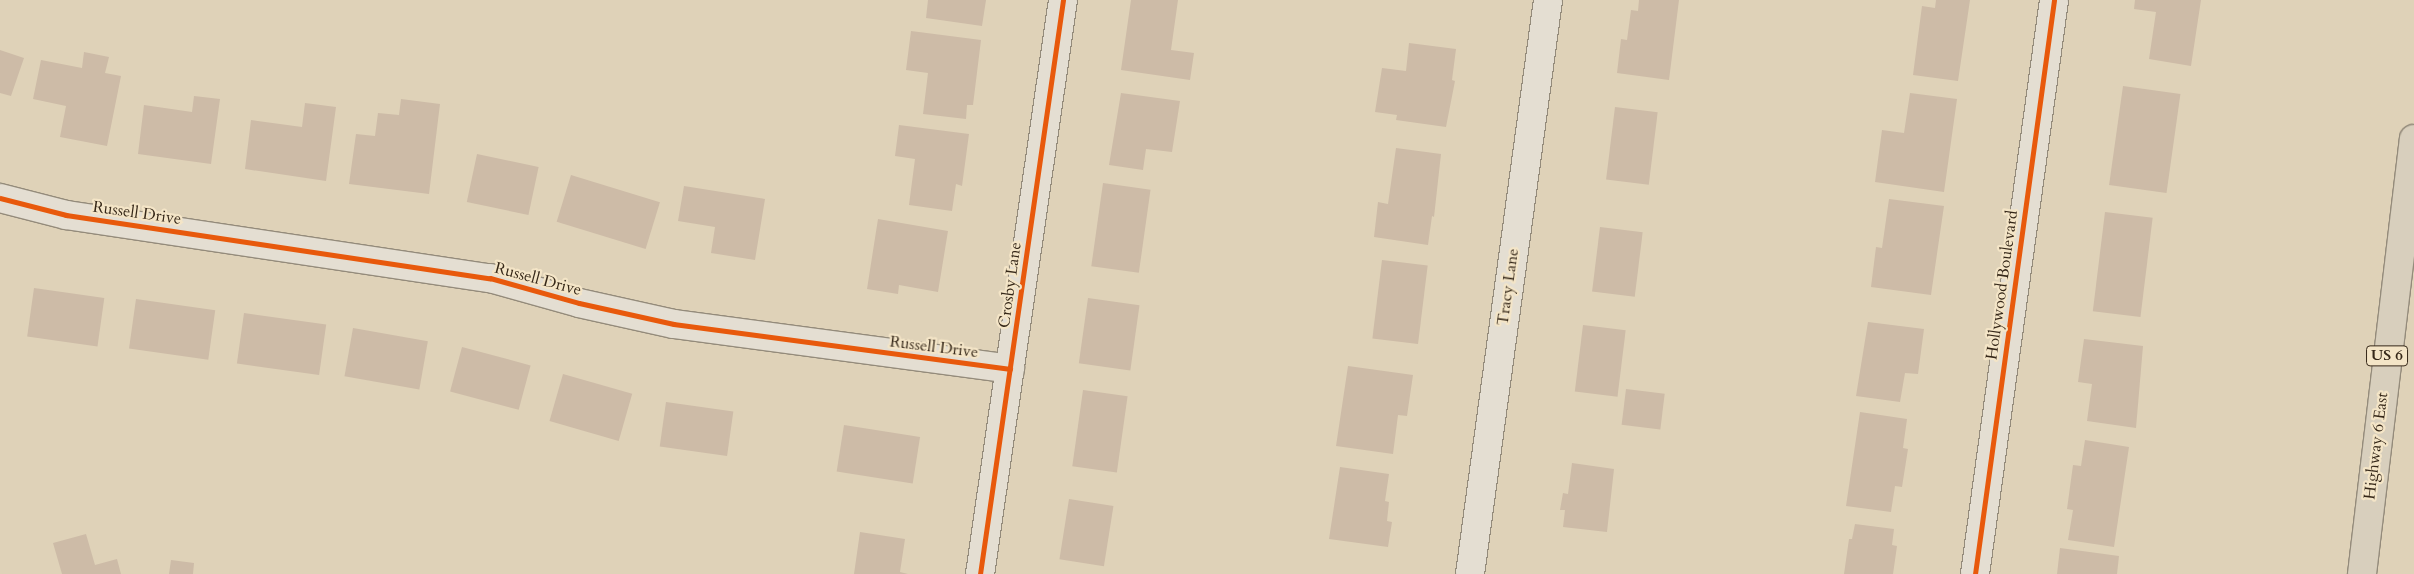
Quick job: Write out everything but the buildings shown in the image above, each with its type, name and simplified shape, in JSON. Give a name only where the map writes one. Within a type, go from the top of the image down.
[{"type":"main road","name":"Highway 6 East","points":[[2362,574],[2414,139]]},
{"type":"street","name":"Crosby Lane","points":[[980,574],[1063,0]]},
{"type":"street","name":"Tracy Lane","points":[[1470,574],[1548,0]]},
{"type":"street","name":"Hollywood Boulevard","points":[[1975,574],[2054,0]]},
{"type":"street","name":"Russell Drive","points":[[0,198],[66,215],[490,278],[579,303],[692,327],[1010,369]]},
{"type":"cycle path","points":[[980,574],[1063,0]]},
{"type":"cycle path","points":[[1975,574],[2054,0]]},
{"type":"cycle path","points":[[0,198],[66,215],[490,278],[579,303],[674,324],[1010,369]]}]
